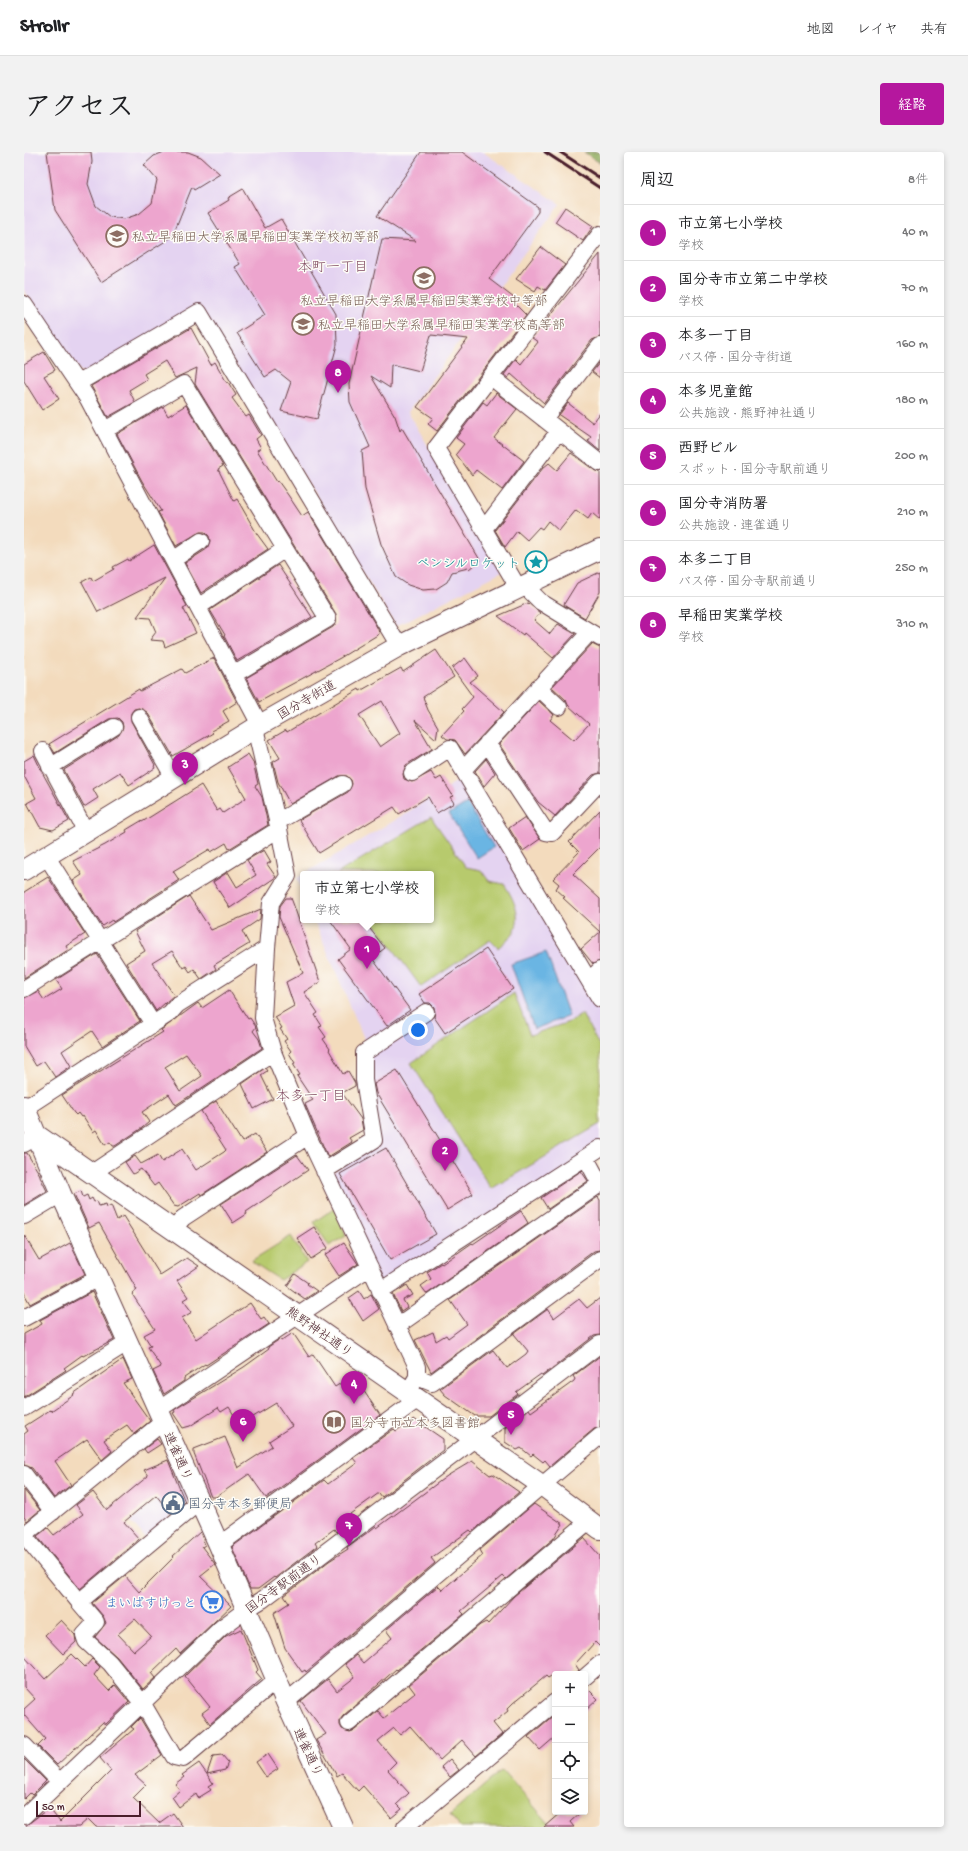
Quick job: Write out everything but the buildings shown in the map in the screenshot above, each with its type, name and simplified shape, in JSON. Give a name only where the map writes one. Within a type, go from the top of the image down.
[{"type":"main road","name":"国分寺街道","points":[[24,870],[258,727],[399,646],[600,550]]},
{"type":"main road","name":"連雀通り","points":[[24,1107],[31,1140],[61,1194],[200,1502],[286,1702],[343,1827]]},
{"type":"main road","name":"熊野神社通り","points":[[31,1140],[92,1173],[298,1315],[414,1390],[474,1438],[543,1486],[595,1525]]},
{"type":"street","points":[[463,770],[538,687],[595,635],[540,602],[522,588],[484,529],[436,448],[600,234]]},
{"type":"street","points":[[24,304],[88,399],[233,675],[258,727],[288,876],[271,903],[263,1018],[273,1052],[308,1136],[417,1367],[414,1390]]},
{"type":"street","points":[[78,383],[199,312],[399,646]]},
{"type":"street","points":[[544,419],[600,346]]},
{"type":"street","points":[[491,377],[600,463]]},
{"type":"street","points":[[105,430],[184,384],[328,619],[233,675]]},
{"type":"street","points":[[484,529],[559,431]]},
{"type":"street","points":[[172,560],[202,541]]},
{"type":"street","points":[[198,608],[285,549]]},
{"type":"street","points":[[538,687],[559,707]]},
{"type":"street","points":[[139,717],[174,778]]},
{"type":"street","points":[[50,767],[114,727]]},
{"type":"street","points":[[487,743],[546,832],[552,833],[600,782]]},
{"type":"street","points":[[412,773],[450,748],[595,975],[600,999]]},
{"type":"street","points":[[42,752],[86,832]]},
{"type":"street","points":[[24,989],[343,784]]},
{"type":"street","points":[[47,857],[153,1024]]},
{"type":"street","points":[[24,1107],[170,1013],[177,1006],[267,948]]},
{"type":"street","points":[[324,1171],[374,1140],[364,1080],[364,1053],[426,1012]]},
{"type":"street","points":[[92,1173],[273,1052]]},
{"type":"street","points":[[174,1229],[182,1218],[308,1136]]},
{"type":"street","points":[[380,1290],[600,1148]]},
{"type":"street","points":[[397,1326],[600,1184],[586,1158]]},
{"type":"street","points":[[24,1216],[61,1194]]},
{"type":"street","points":[[218,1545],[414,1390],[432,1383],[600,1259]]},
{"type":"street","points":[[277,1680],[183,1759],[174,1757],[143,1704],[110,1663],[86,1641],[84,1635],[96,1622],[24,1535],[53,1512],[161,1416],[298,1315],[370,1267]]},
{"type":"street","points":[[24,1318],[98,1278]]},
{"type":"street","points":[[24,1408],[127,1343]]},
{"type":"street","name":"国分寺駅前通り","points":[[24,1816],[221,1628],[262,1600],[600,1344]]},
{"type":"street","points":[[286,1702],[543,1486],[600,1436]]},
{"type":"street","points":[[24,1474],[53,1512]]},
{"type":"street","points":[[79,1602],[200,1502]]},
{"type":"street","points":[[349,1724],[595,1525]]},
{"type":"street","points":[[588,1674],[600,1664]]},
{"type":"street","points":[[404,1827],[552,1704]]},
{"type":"street","points":[[24,1744],[60,1782]]},
{"type":"shaded area","points":[[24,152],[483,152],[560,204],[408,412],[502,572],[396,626],[200,307],[88,374],[80,371],[24,290]]},
{"type":"shaded area","points":[[459,780],[549,919],[600,1012],[600,1148],[380,1291],[327,1177],[378,1143],[368,1048],[315,923],[434,923],[434,871],[309,871]]},
{"type":"shaded area","points":[[300,876],[300,886],[297,878]]},
{"type":"shaded area","points":[[182,1479],[191,1500],[146,1539],[131,1521]]},
{"type":"green space","points":[[584,152],[600,152],[600,163]]},
{"type":"green space","points":[[431,817],[466,867],[481,870],[489,881],[504,884],[513,900],[517,913],[514,932],[498,948],[490,940],[421,987],[374,923],[434,923],[434,871],[341,871]]},
{"type":"green space","points":[[514,993],[530,1035],[572,1021],[582,1014],[600,1047],[600,1124],[491,1189],[411,1063]]},
{"type":"green space","points":[[336,1207],[346,1236],[329,1246],[314,1222]]},
{"type":"green space","points":[[291,1236],[307,1262],[280,1280],[251,1261]]},
{"type":"green space","points":[[502,1770],[552,1827],[460,1827],[450,1815]]},
{"type":"water","points":[[467,803],[494,847],[477,858],[449,814]]},
{"type":"water","points":[[546,952],[569,1016],[534,1029],[511,964]]},
{"type":"railway","points":[[545,152],[600,188]]},
{"type":"railway","points":[[560,152],[600,178]]},
{"type":"place","name":"私立早稲田大学系属早稲田実業学校初等部","points":[[117,236]]},
{"type":"place","name":"私立早稲田大学系属早稲田実業学校中等部","points":[[424,278]]},
{"type":"place","name":"私立早稲田大学系属早稲田実業学校高等部","points":[[303,324]]},
{"type":"place","name":"早稲田実業学校","points":[[338,393]]},
{"type":"place","name":"ペンシルロケット","points":[[536,562]]},
{"type":"place","name":"本多一丁目","points":[[185,785]]},
{"type":"place","name":"市立第七小学校","points":[[367,969]]},
{"type":"place","name":"国分寺市立第二中学校","points":[[445,1171]]},
{"type":"place","name":"本多児童館","points":[[354,1404]]},
{"type":"place","name":"国分寺市立本多図書館","points":[[334,1422]]},
{"type":"place","name":"西野ビル","points":[[511,1435]]},
{"type":"place","name":"国分寺消防署","points":[[243,1442]]},
{"type":"place","name":"国分寺本多郵便局","points":[[173,1503]]},
{"type":"place","name":"本多二丁目","points":[[349,1546]]},
{"type":"place","name":"まいばすけっと","points":[[212,1602]]},
{"type":"district","name":"本町一丁目","points":[[333,266]]},
{"type":"district","name":"本多一丁目","points":[[311,1095]]}]
